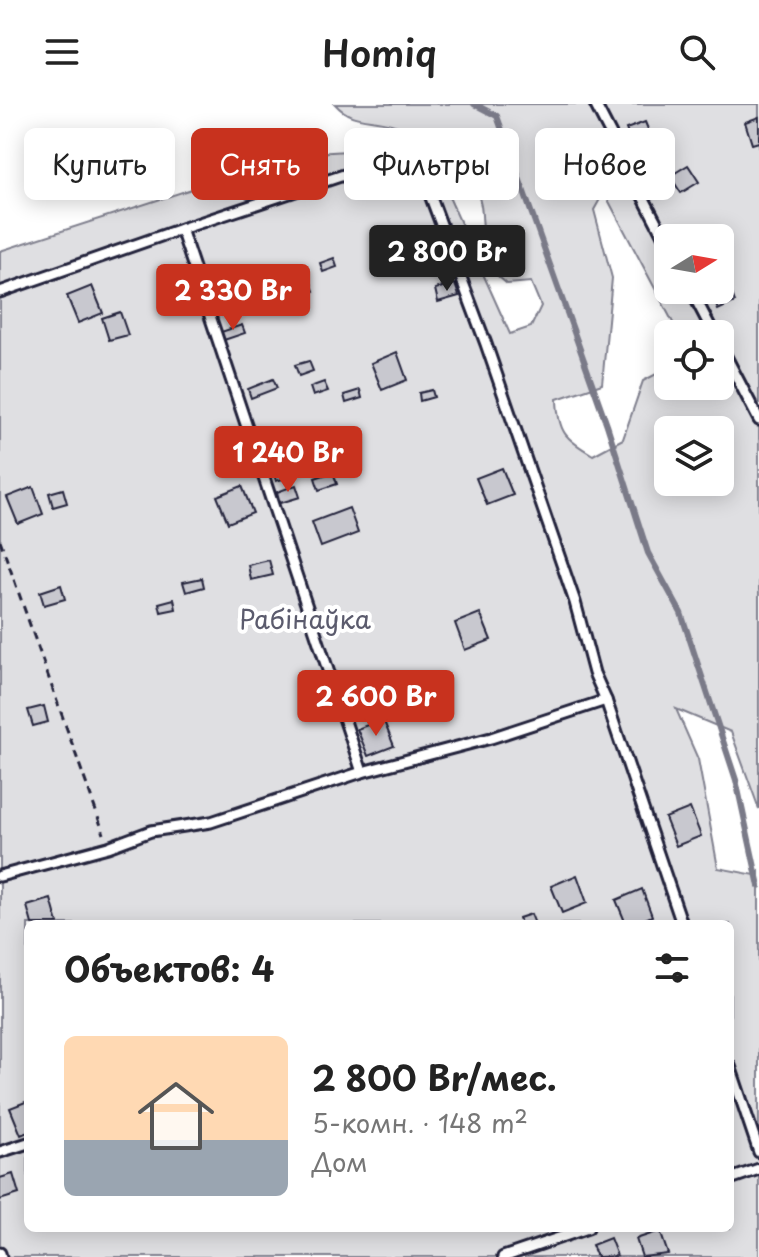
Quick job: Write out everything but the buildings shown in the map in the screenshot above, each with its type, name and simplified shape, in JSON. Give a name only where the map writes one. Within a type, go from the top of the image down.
[{"type":"lane","points":[[595,104],[657,224]]},
{"type":"lane","points":[[0,292],[386,161],[401,159],[421,171],[486,344],[575,602],[594,673],[681,920]]},
{"type":"lane","points":[[181,229],[362,772]]},
{"type":"lane","points":[[734,372],[759,420]]},
{"type":"lane","points":[[0,876],[108,847],[151,831],[211,822],[362,772],[491,738],[606,700]]},
{"type":"lane","points":[[734,1078],[759,1152]]},
{"type":"lane","points":[[0,1152],[24,1144]]},
{"type":"lane","points":[[734,1178],[759,1169]]},
{"type":"lane","points":[[503,1257],[576,1232]]},
{"type":"path","points":[[0,540],[108,847]]},
{"type":"green space","name":"Рабінаўка","points":[[335,104],[759,104],[759,809],[731,732],[676,709],[698,759],[718,868],[755,875],[759,871],[759,1257],[0,1257],[0,251],[158,200],[175,200],[175,194],[191,189],[191,200],[328,200],[328,152],[344,151],[344,200],[450,200],[473,250],[483,227],[479,200],[519,200],[519,128],[404,128],[354,117]],"holes":[[[475,256],[507,284],[531,282],[541,306],[531,327],[510,334]]]},
{"type":"waterway","points":[[474,104],[497,116],[607,425],[648,553],[681,613],[736,780],[759,886]]}]
